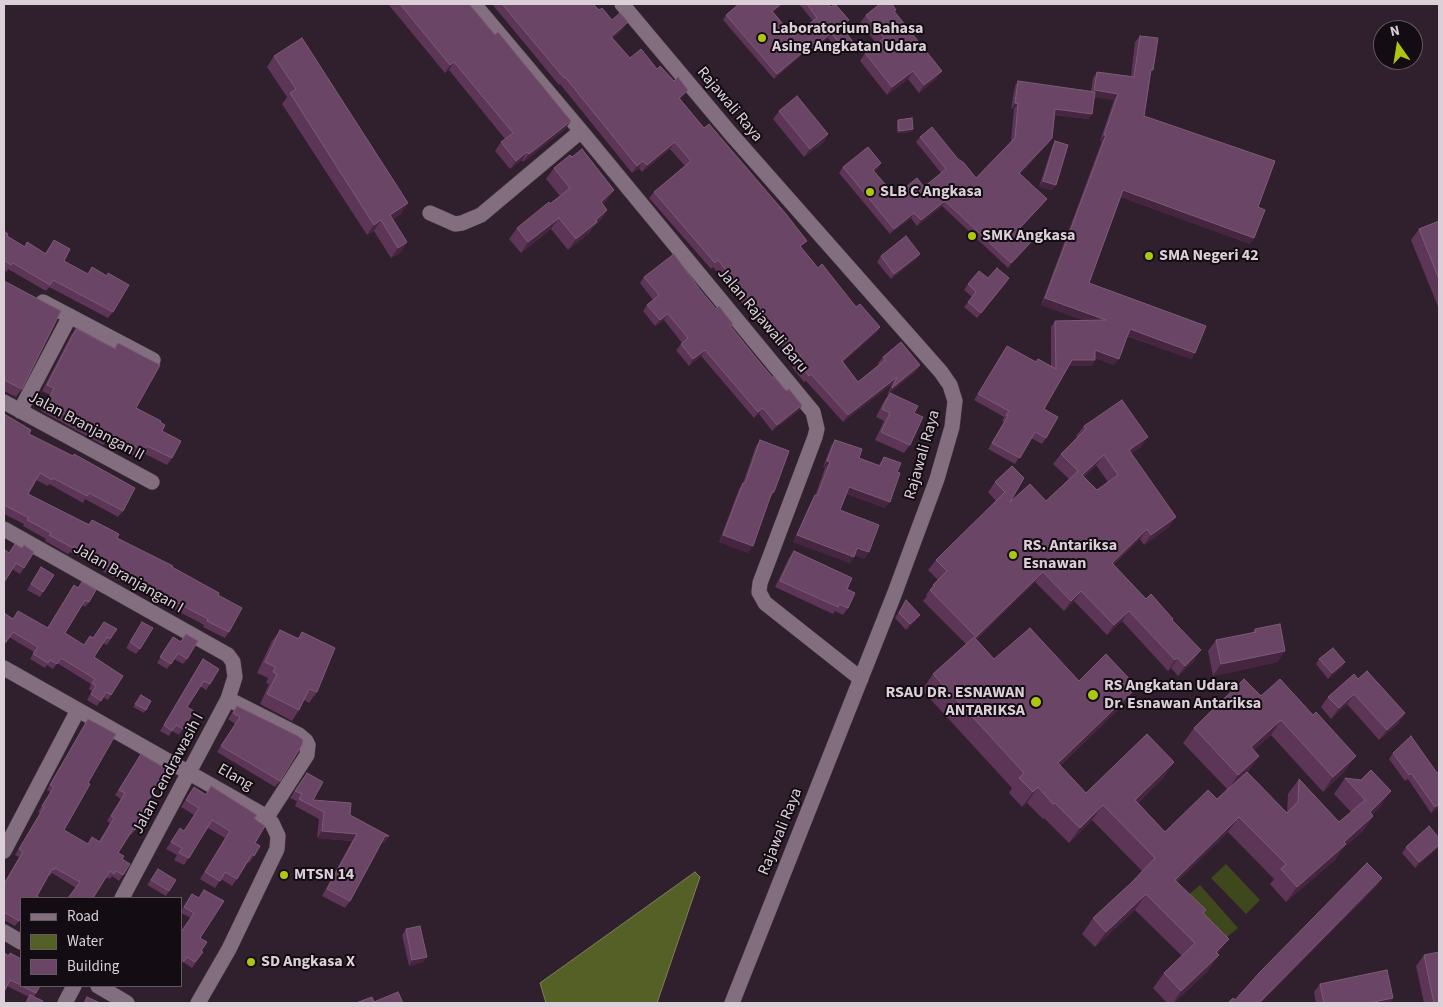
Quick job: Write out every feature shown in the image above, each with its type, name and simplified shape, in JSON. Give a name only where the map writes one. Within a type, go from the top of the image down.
[{"type":"street","name":"Jalan Rajawali Baru","points":[[474,4],[813,412],[817,429],[815,437],[760,583],[759,592],[765,604],[861,679]]},
{"type":"street","name":"Rajawali Raya","points":[[622,4],[731,134],[941,372],[950,385],[955,401],[954,416],[937,479],[894,595],[732,1003]]},
{"type":"street","points":[[430,212],[455,224],[462,224],[481,216],[581,131]]},
{"type":"street","points":[[28,295],[153,360]]},
{"type":"street","points":[[20,411],[70,316]]},
{"type":"street","name":"Jalan Branjangan II","points":[[4,402],[152,482]]},
{"type":"street","name":"Jalan Branjangan I","points":[[4,528],[228,655],[234,662]]},
{"type":"street","name":"Jalan Cendrawasih I","points":[[123,897],[228,699],[235,677],[234,662]]},
{"type":"street","name":"Elang","points":[[4,668],[267,817]]},
{"type":"street","points":[[198,1003],[229,949],[277,849],[278,836],[267,817],[307,755],[308,745],[299,734],[228,699]]},
{"type":"street","points":[[4,851],[78,710]]},
{"type":"street","points":[[4,932],[20,941]]},
{"type":"street","points":[[65,1003],[73,987]]},
{"type":"street","points":[[100,987],[127,1003]]},
{"type":"shaded area","points":[[1226,864],[1260,900],[1246,914],[1211,878]]},
{"type":"shaded area","points":[[1200,885],[1238,928],[1216,946],[1179,903]]},
{"type":"water","points":[[695,872],[700,877],[657,1003],[546,1003],[540,983]]},
{"type":"building","points":[[400,4],[469,4],[495,35],[498,32],[571,121],[529,154],[527,152],[516,161],[501,142],[513,133],[454,62],[450,65]]},
{"type":"building","points":[[502,4],[593,4],[599,10],[602,8],[612,20],[620,13],[628,22],[611,37],[630,58],[641,49],[657,69],[660,66],[674,81],[678,77],[688,90],[679,98],[704,128],[709,124],[786,214],[807,241],[800,246],[818,268],[822,264],[856,307],[860,304],[880,327],[842,361],[858,382],[885,360],[883,357],[901,342],[920,365],[892,388],[897,377],[848,415],[811,374],[809,376],[796,360],[801,356],[781,332],[777,335],[718,260],[715,263],[654,192],[691,161],[675,142],[647,165],[643,161],[637,166],[565,77]]},
{"type":"building","points":[[739,4],[781,4],[772,11],[793,36],[817,18],[807,4],[828,4],[831,7],[835,4],[849,20],[841,26],[853,42],[844,49],[831,33],[817,45],[815,42],[777,74],[726,15]]},
{"type":"building","points":[[880,4],[892,4],[896,10],[894,11],[942,71],[924,85],[913,71],[892,87],[865,53],[884,38],[866,15]]},
{"type":"building","points":[[1140,36],[1158,38],[1144,116],[1275,161],[1258,207],[1265,210],[1254,238],[1123,190],[1089,283],[1206,326],[1195,353],[1130,329],[1119,359],[1095,350],[1095,360],[1072,360],[1044,409],[1058,417],[1046,438],[1035,432],[1020,458],[992,443],[1009,411],[978,394],[1007,346],[1036,362],[1038,359],[1056,369],[1055,321],[1106,320],[1045,298],[1106,135],[1104,135],[1118,94],[1094,90],[1097,72],[1134,77]]},
{"type":"building","points":[[302,38],[408,203],[390,215],[407,242],[398,248],[381,220],[374,225],[290,93],[296,89],[274,56]]},
{"type":"building","points":[[1018,81],[1095,92],[1092,114],[1055,109],[1052,138],[1019,173],[1047,199],[1018,230],[1031,242],[1011,263],[945,201],[921,220],[914,213],[894,229],[843,167],[868,147],[881,163],[873,170],[895,196],[917,178],[924,187],[946,169],[920,137],[932,127],[976,178],[1015,138],[1018,104],[1015,103]]},
{"type":"building","points":[[797,96],[828,134],[810,149],[779,111]]},
{"type":"building","points":[[912,118],[913,129],[899,131],[898,120]]},
{"type":"building","points":[[1055,141],[1068,145],[1056,185],[1043,181]]},
{"type":"building","points":[[582,149],[614,190],[601,202],[607,210],[596,220],[597,222],[576,239],[559,218],[528,242],[517,228],[570,188],[554,168],[570,155],[572,157]]},
{"type":"building","points":[[1439,221],[1439,279],[1419,229]]},
{"type":"building","points":[[4,231],[8,234],[7,236],[25,247],[27,242],[46,254],[54,240],[70,249],[64,261],[88,274],[92,267],[107,276],[108,273],[129,285],[113,312],[53,280],[50,285],[13,263],[11,265],[4,260]]},
{"type":"building","points":[[906,236],[920,254],[894,274],[881,256]]},
{"type":"building","points":[[674,254],[716,309],[719,306],[733,324],[730,326],[761,364],[786,391],[789,389],[802,405],[777,425],[763,408],[758,412],[705,350],[693,359],[681,344],[688,338],[668,314],[660,320],[647,305],[659,295],[644,277]]},
{"type":"building","points":[[997,268],[1009,278],[981,313],[968,302],[976,292],[968,284],[979,271],[988,278]]},
{"type":"building","points":[[4,281],[61,311],[22,389],[4,380]]},
{"type":"building","points":[[76,329],[115,349],[118,343],[160,365],[136,408],[161,421],[165,425],[162,431],[181,441],[172,458],[147,446],[144,451],[111,434],[108,438],[46,405],[54,388],[47,385]]},
{"type":"building","points":[[890,393],[918,406],[914,413],[923,417],[910,445],[881,432],[890,413],[882,409]]},
{"type":"building","points":[[1122,400],[1148,437],[1129,450],[1176,517],[1151,535],[1147,529],[1112,563],[1146,599],[1151,594],[1172,620],[1201,650],[1185,666],[1178,658],[1175,660],[1129,611],[1114,625],[1081,591],[1071,601],[1043,572],[976,637],[930,590],[947,571],[936,560],[1005,492],[995,482],[1012,466],[1024,478],[1010,502],[1030,484],[1046,501],[1078,471],[1061,454],[1086,429],[1084,426]],"holes":[[[1104,455],[1118,475],[1097,490],[1082,475]]]},
{"type":"building","points":[[4,414],[31,430],[29,434],[73,456],[74,454],[135,488],[123,511],[89,493],[87,496],[40,473],[28,494],[89,525],[92,520],[119,534],[117,538],[173,566],[242,608],[229,632],[106,565],[107,563],[49,535],[51,533],[27,520],[29,518],[4,505]]},
{"type":"building","points":[[760,440],[789,451],[753,546],[723,535],[743,483],[745,483]]},
{"type":"building","points":[[835,440],[862,449],[859,458],[880,466],[884,457],[901,463],[897,472],[900,473],[890,502],[849,487],[840,510],[879,525],[869,552],[857,548],[854,557],[797,535],[815,495],[817,496],[830,462],[827,461]]},
{"type":"building","points":[[15,544],[22,548],[24,545],[34,552],[24,568],[16,563],[5,581],[4,549],[9,553]]},
{"type":"building","points":[[794,551],[852,578],[847,589],[855,593],[848,608],[839,604],[838,607],[780,581]]},
{"type":"building","points":[[41,567],[54,575],[43,592],[31,584]]},
{"type":"building","points":[[82,582],[96,590],[89,602],[85,600],[65,633],[84,645],[90,636],[93,638],[104,622],[117,629],[110,639],[107,637],[94,657],[123,676],[111,695],[106,692],[101,701],[91,694],[96,686],[92,683],[95,679],[61,658],[57,664],[50,660],[48,663],[33,654],[38,647],[13,632],[6,642],[4,641],[4,613],[13,619],[18,611],[48,628],[74,585],[78,588]]},
{"type":"building","points":[[906,600],[920,615],[910,624],[899,613]]},
{"type":"building","points":[[142,622],[153,628],[140,649],[130,642]]},
{"type":"building","points":[[1280,624],[1285,651],[1221,664],[1216,640],[1256,632],[1255,629]]},
{"type":"building","points":[[1030,628],[1079,681],[1106,654],[1137,687],[1058,763],[1086,793],[1147,734],[1174,762],[1135,800],[1165,832],[1208,790],[1217,799],[1247,772],[1287,813],[1298,802],[1299,779],[1339,822],[1365,800],[1345,778],[1361,780],[1371,770],[1391,791],[1370,812],[1373,816],[1344,842],[1346,844],[1297,887],[1281,869],[1286,864],[1239,817],[1175,880],[1206,910],[1203,913],[1229,939],[1216,952],[1219,955],[1181,991],[1164,973],[1195,943],[1146,894],[1106,932],[1093,918],[1155,858],[1103,805],[1080,828],[1055,803],[1053,804],[1038,787],[1033,792],[1019,778],[1024,773],[933,674],[974,637],[994,659]]},
{"type":"building","points":[[280,630],[299,639],[302,632],[335,648],[317,692],[309,689],[299,710],[267,694],[277,674],[273,672],[275,667],[265,662]]},
{"type":"building","points":[[186,634],[198,641],[187,659],[178,653],[171,664],[160,657],[173,637],[181,642]]},
{"type":"building","points":[[1333,648],[1345,662],[1332,673],[1319,659]]},
{"type":"building","points":[[203,659],[219,669],[210,684],[204,681],[187,707],[194,711],[183,729],[176,725],[172,731],[164,725]]},
{"type":"building","points":[[1367,671],[1405,713],[1387,730],[1354,694],[1339,708],[1328,697],[1354,674],[1358,679]]},
{"type":"building","points":[[1244,679],[1261,696],[1280,679],[1313,715],[1316,712],[1356,756],[1333,777],[1281,720],[1251,747],[1259,756],[1238,775],[1194,728]]},
{"type":"building","points":[[141,695],[151,701],[146,710],[135,704]]},
{"type":"building","points":[[237,706],[303,740],[302,745],[280,781],[221,746],[240,717],[233,713]]},
{"type":"building","points":[[88,719],[116,734],[64,830],[88,844],[92,837],[100,842],[114,818],[111,816],[125,793],[119,790],[141,754],[167,770],[142,811],[146,813],[118,853],[124,856],[122,859],[130,864],[123,875],[116,871],[114,874],[110,871],[94,897],[69,897],[80,882],[55,868],[54,870],[52,869],[37,896],[38,897],[20,897],[19,921],[4,912],[4,884],[23,852],[19,849],[54,787],[50,785]]},
{"type":"building","points":[[1411,736],[1437,773],[1439,771],[1439,804],[1435,807],[1411,773],[1409,775],[1393,753]]},
{"type":"building","points":[[307,773],[323,782],[313,800],[351,803],[350,815],[389,836],[385,836],[350,901],[327,889],[357,834],[322,831],[324,812],[299,799],[302,794],[295,791]]},
{"type":"building","points":[[211,786],[257,815],[254,819],[265,826],[255,843],[260,846],[254,856],[252,854],[237,879],[225,872],[220,881],[205,872],[230,831],[212,820],[189,858],[179,853],[182,848],[171,842],[180,828],[184,831],[199,808],[186,800],[194,787],[206,795]]},
{"type":"building","points":[[1429,826],[1439,838],[1439,845],[1419,862],[1406,847]]},
{"type":"building","points":[[1367,863],[1382,878],[1261,1003],[1228,1003],[1233,998],[1235,1000]]},
{"type":"building","points":[[158,869],[176,880],[169,891],[151,880]]},
{"type":"building","points":[[204,890],[224,901],[200,938],[207,942],[201,951],[203,952],[195,962],[187,957],[184,961],[182,960],[182,931],[194,913],[184,907],[192,894],[199,898]]},
{"type":"building","points":[[420,926],[427,957],[412,960],[406,929]]},
{"type":"building","points":[[1439,952],[1439,1003],[1434,1003],[1424,955]]},
{"type":"building","points":[[4,953],[9,956],[10,953],[20,958],[20,985],[10,980],[4,992]]},
{"type":"building","points":[[1387,970],[1393,998],[1369,1003],[1324,1003],[1320,984]]},
{"type":"building","points":[[24,987],[39,987],[36,993]]},
{"type":"building","points":[[398,992],[403,1003],[356,1003],[372,997],[374,1002]]},
{"type":"building","points":[[30,995],[43,1001],[42,1003],[26,1003]]},
{"type":"building","points":[[87,997],[100,1003],[84,1003]]},
{"type":"place","name":"Laboratorium Bahasa Asing Angkatan Udara","points":[[762,38]]},
{"type":"place","name":"SLB C Angkasa","points":[[870,192]]},
{"type":"place","name":"SMK Angkasa","points":[[972,236]]},
{"type":"place","name":"SMA Negeri 42","points":[[1149,256]]},
{"type":"place","name":"RS. Antariksa Esnawan","points":[[1013,555]]},
{"type":"place","name":"RS Angkatan Udara Dr. Esnawan Antariksa","points":[[1093,695]]},
{"type":"place","name":"RSAU DR. ESNAWAN ANTARIKSA","points":[[1036,702]]},
{"type":"place","name":"MTSN 14","points":[[284,875]]},
{"type":"place","name":"SD Angkasa X","points":[[251,962]]}]
